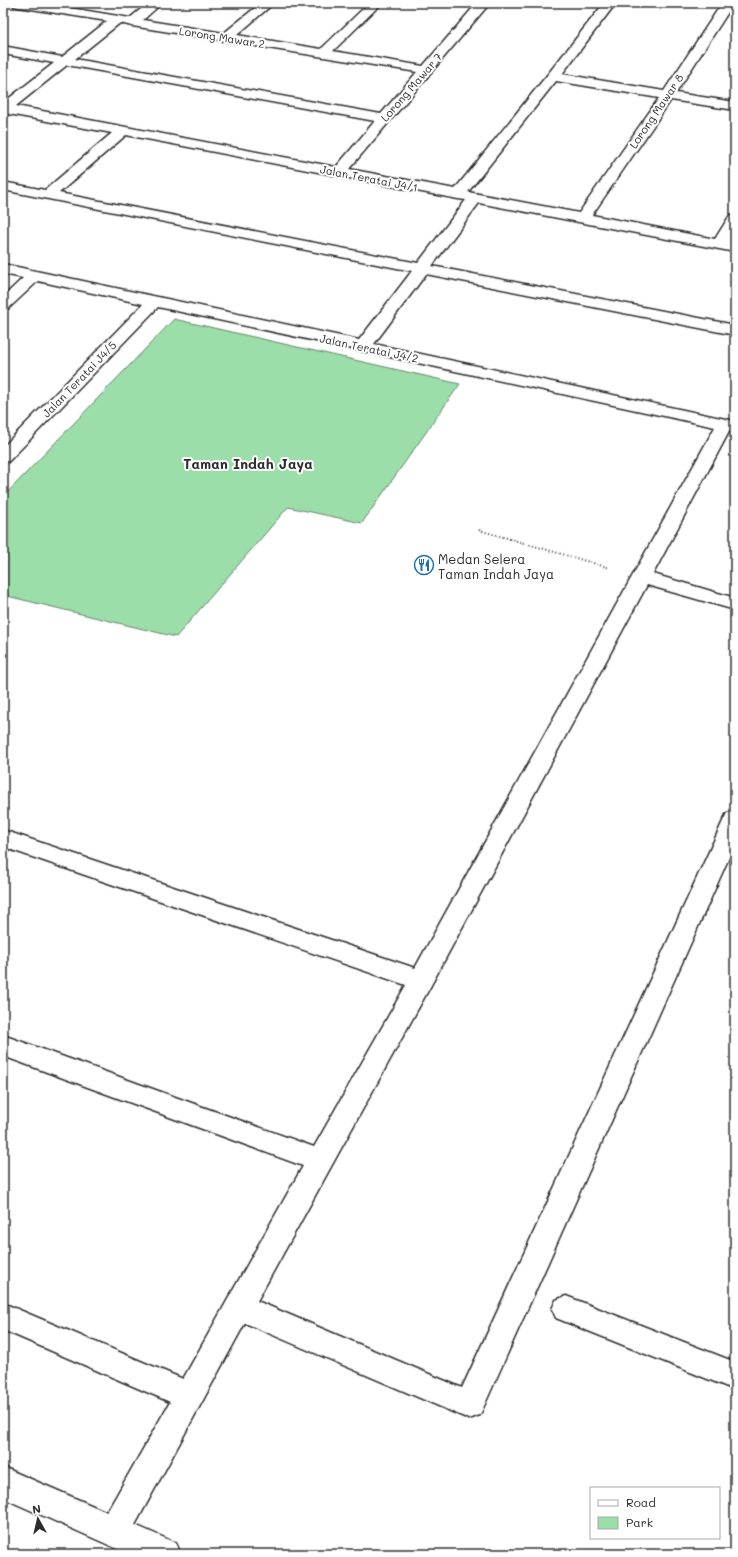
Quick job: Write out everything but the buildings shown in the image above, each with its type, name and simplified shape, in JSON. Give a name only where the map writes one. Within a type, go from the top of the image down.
[{"type":"street","name":"Lorong Mawar 2","points":[[18,3],[426,70]]},
{"type":"street","points":[[132,22],[156,3]]},
{"type":"street","points":[[227,37],[268,3]]},
{"type":"street","points":[[324,53],[376,3]]},
{"type":"street","name":"Lorong Mawar 7","points":[[339,172],[484,3]]},
{"type":"street","points":[[458,195],[553,77],[610,3]]},
{"type":"street","name":"Lorong Mawar 8","points":[[583,218],[668,95],[728,3]]},
{"type":"street","points":[[4,109],[118,19]]},
{"type":"street","points":[[3,50],[384,119]]},
{"type":"street","points":[[553,77],[735,106]]},
{"type":"street","name":"Jalan Teratai J4/1","points":[[4,109],[735,247]]},
{"type":"street","points":[[48,195],[123,131]]},
{"type":"street","points":[[3,186],[735,330]]},
{"type":"street","points":[[363,347],[475,198]]},
{"type":"street","points":[[720,244],[735,218]]},
{"type":"street","name":"Jalan Teratai J4/2","points":[[3,269],[730,425]]},
{"type":"street","points":[[3,305],[35,276]]},
{"type":"street","name":"Jalan Teratai J4/5","points":[[3,457],[155,301]]},
{"type":"street","points":[[114,1531],[421,980],[641,577],[730,425]]},
{"type":"street","points":[[641,577],[735,604]]},
{"type":"street","points":[[239,1307],[468,1405],[735,819]]},
{"type":"street","points":[[3,838],[421,980]]},
{"type":"street","points":[[3,1045],[320,1161]]},
{"type":"street","points":[[566,1310],[735,1376]]},
{"type":"street","points":[[3,1316],[190,1396]]},
{"type":"street","points":[[3,1482],[165,1554]]},
{"type":"path","points":[[479,530],[641,577]]},
{"type":"green space","points":[[174,319],[460,384],[362,523],[288,507],[176,637],[3,595],[3,497]]},
{"type":"place","name":"Medan Selera Taman Indah Jaya","points":[[424,565]]},
{"type":"district","name":"Taman Indah Jaya","points":[[248,463]]}]
